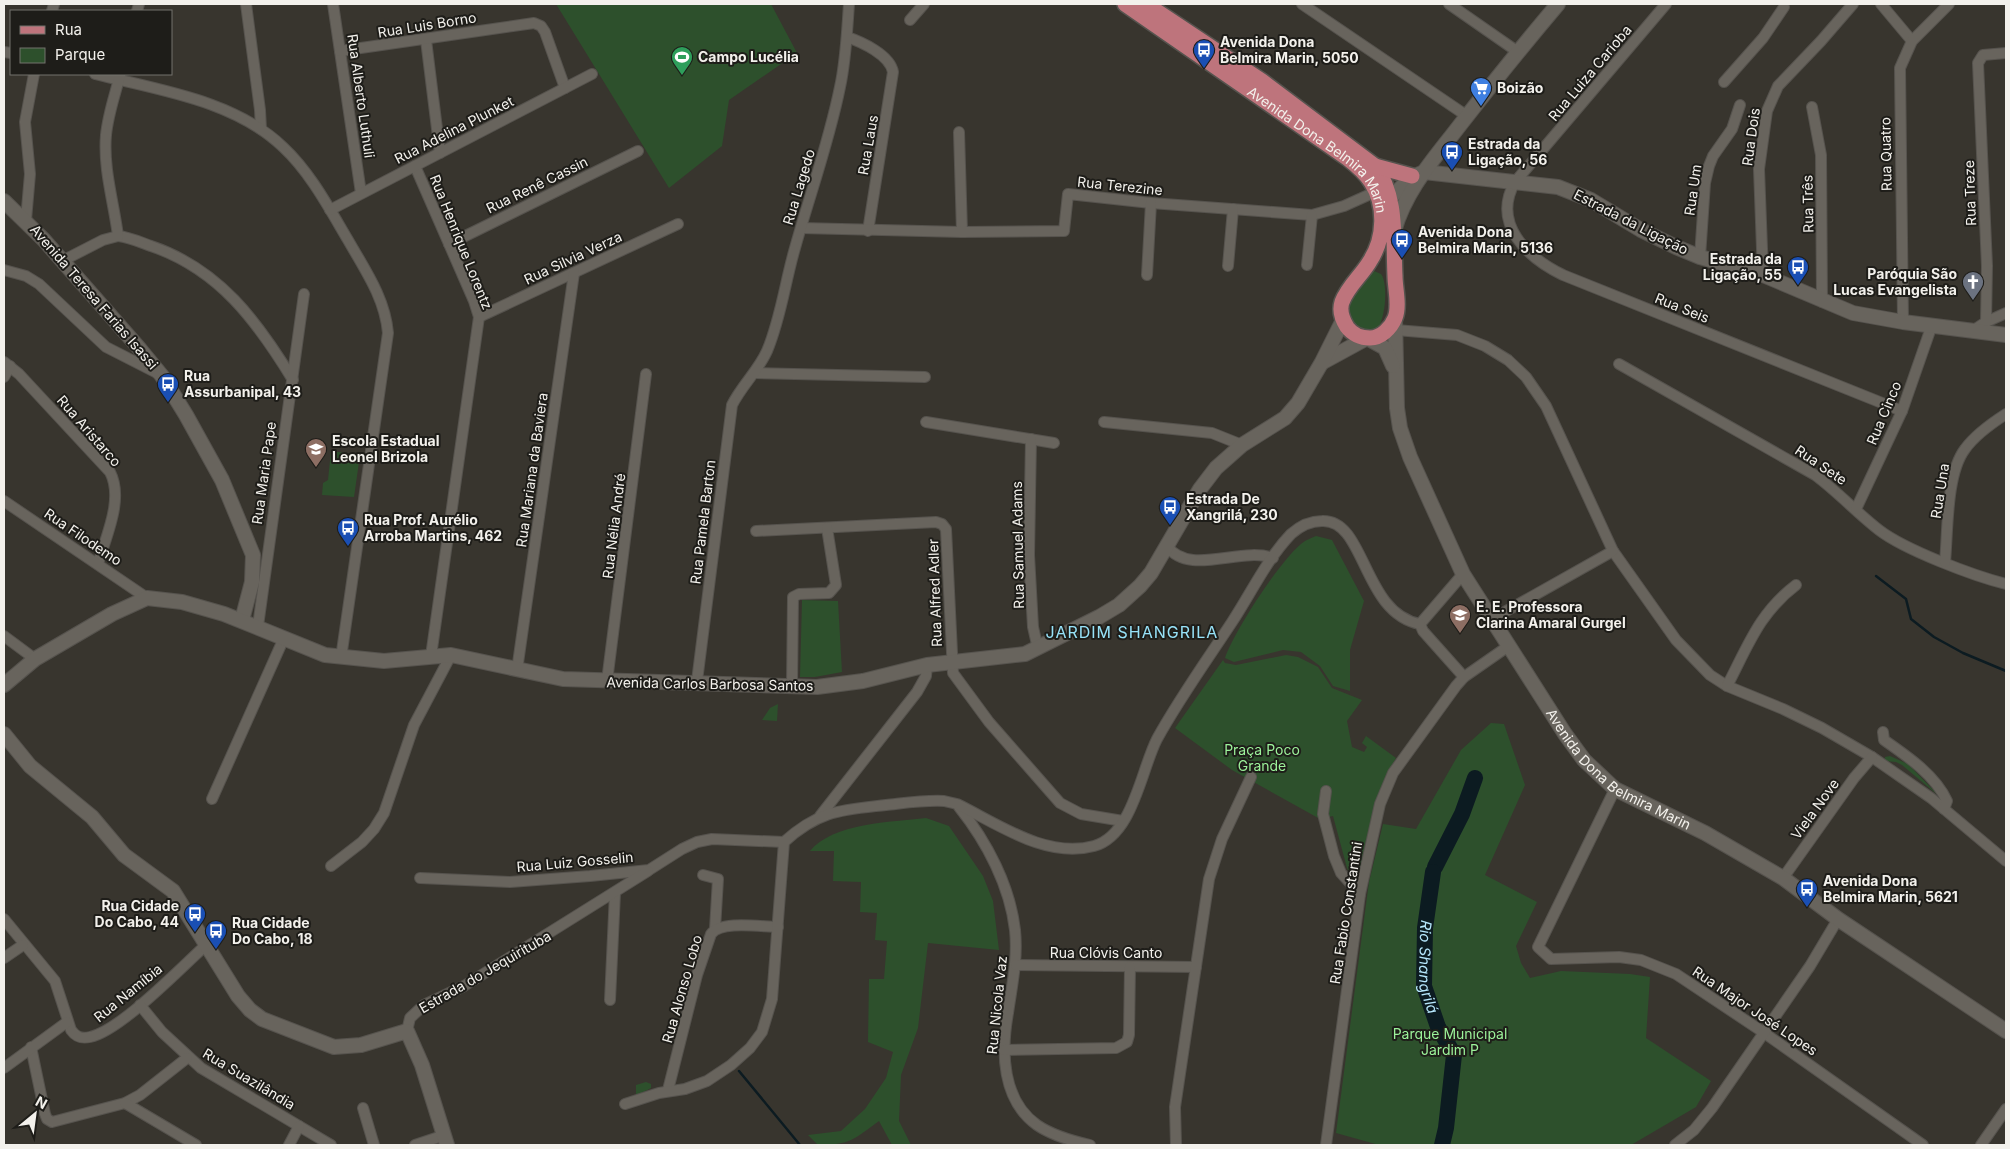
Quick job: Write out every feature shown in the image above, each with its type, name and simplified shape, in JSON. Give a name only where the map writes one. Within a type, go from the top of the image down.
[{"type":"main road","name":"Avenida Dona Belmira Marin","points":[[1126,4],[1347,158],[1362,170],[1372,182],[1381,198],[1394,234],[1397,408],[1408,450],[1463,574],[1565,734],[1598,776],[1615,789],[1705,833],[1783,878],[1838,919],[2006,1031]]},
{"type":"main road","name":"Avenida Dona Belmira Marin","points":[[1146,4],[1262,82],[1375,166],[1382,175],[1381,236],[1368,265],[1342,301],[1341,311],[1343,320],[1354,334],[1367,338],[1385,348],[1395,370]]},
{"type":"main road","points":[[1394,234],[1402,206],[1418,174],[1558,4]]},
{"type":"main road","points":[[1375,166],[1418,174]]},
{"type":"main road","points":[[1381,198],[1418,174]]},
{"type":"main road","name":"Estrada da Ligação","points":[[1418,174],[1558,187],[1576,193],[1654,237],[1700,257],[1763,275],[1822,302],[1853,313],[1903,322],[2006,335]]},
{"type":"main road","name":"Avenida Teresa Farias Isassi","points":[[4,201],[26,220],[162,376],[222,480],[253,556],[252,582],[242,620]]},
{"type":"main road","points":[[1368,265],[1384,265],[1395,276]]},
{"type":"main road","name":"Avenida Carlos Barbosa Santos","points":[[147,598],[182,602],[242,620],[325,655],[384,661],[451,655],[563,679],[697,682],[792,687],[839,685],[927,665],[1008,657],[1038,649],[1119,605],[1152,573],[1200,489],[1216,468],[1242,445],[1285,418],[1298,403],[1322,362],[1343,320]]},
{"type":"main road","points":[[1322,362],[1367,338],[1375,338],[1396,324]]},
{"type":"main road","points":[[4,685],[35,660],[112,614],[147,598]]},
{"type":"main road","points":[[4,734],[17,753],[92,817],[124,855],[173,892],[238,996],[250,1010],[274,1024],[320,1043],[345,1048],[378,1041],[407,1031],[422,1065],[446,1140]]},
{"type":"street","points":[[246,4],[261,129]]},
{"type":"street","name":"Rua Alberto Luthuli","points":[[333,4],[361,193]]},
{"type":"street","name":"Rua Lagedo","points":[[755,374],[775,329],[841,86],[847,37],[848,4]]},
{"type":"street","points":[[910,20],[924,4]]},
{"type":"street","points":[[1302,4],[1467,116]]},
{"type":"street","points":[[1449,4],[1518,52]]},
{"type":"street","name":"Rua Luiza Carioba","points":[[1514,182],[1666,4]]},
{"type":"street","name":"Rua Dois","points":[[1763,275],[1759,169],[1760,148],[1767,111],[1778,86],[1821,42],[1853,4]]},
{"type":"street","points":[[1880,4],[1912,41]]},
{"type":"street","name":"Rua Quatro","points":[[1903,322],[1898,78],[1903,59],[1912,41],[1949,4]]},
{"type":"street","points":[[1724,82],[1763,38],[1782,5]]},
{"type":"street","name":"Rua Luis Borno","points":[[340,51],[534,23],[541,26],[545,32],[565,88]]},
{"type":"street","name":"Rua Laus","points":[[847,37],[868,47],[891,64],[893,78],[868,231]]},
{"type":"street","points":[[426,40],[440,153]]},
{"type":"street","name":"Rua Treze","points":[[1986,322],[1987,266],[1978,64],[1981,57],[2006,53]]},
{"type":"street","name":"Rua Adelina Plunket","points":[[330,210],[592,74]]},
{"type":"street","points":[[26,220],[30,186],[25,122],[34,75]]},
{"type":"street","points":[[103,75],[119,77],[214,106],[261,129],[296,160],[330,210],[377,290],[384,306],[388,333],[341,658]]},
{"type":"street","points":[[118,236],[106,156],[106,137],[119,77]]},
{"type":"street","name":"Rua Um","points":[[1700,257],[1705,183],[1709,166],[1713,156],[1732,129],[1740,105]]},
{"type":"street","name":"Rua Três","points":[[1812,107],[1822,162],[1822,302]]},
{"type":"street","points":[[959,132],[962,232]]},
{"type":"street","name":"Rua Renê Cassin","points":[[449,244],[638,151]]},
{"type":"street","name":"Rua Henrique Lorentz","points":[[415,166],[479,317],[431,656]]},
{"type":"street","name":"Rua Seis","points":[[1514,182],[1507,201],[1511,227],[1518,241],[1544,265],[1902,410]]},
{"type":"street","name":"Rua Terezine","points":[[801,228],[868,231],[1064,231],[1068,194],[1151,203],[1312,215],[1381,198]]},
{"type":"street","points":[[1147,275],[1151,203]]},
{"type":"street","points":[[1228,266],[1233,209]]},
{"type":"street","points":[[1306,265],[1312,215]]},
{"type":"street","name":"Rua Silvia Verza","points":[[479,317],[678,224]]},
{"type":"street","points":[[62,261],[103,240],[118,236],[182,258],[221,287],[260,327],[292,380]]},
{"type":"street","points":[[4,270],[26,276],[39,284],[106,347],[162,376]]},
{"type":"street","name":"Rua Mariana da Baviera","points":[[517,670],[574,273]]},
{"type":"street","name":"Rua Maria Pape","points":[[258,626],[267,550],[304,294]]},
{"type":"street","points":[[1974,330],[2006,313]]},
{"type":"street","points":[[1396,324],[1457,335],[1485,346],[1508,360],[1526,377],[1546,406],[1613,551],[1681,646],[1710,675],[1727,686],[1783,709],[1872,757],[1944,809],[2006,861]]},
{"type":"street","name":"Rua Cinco","points":[[1856,509],[1902,410],[1932,325]]},
{"type":"street","points":[[4,377],[7,364]]},
{"type":"street","name":"Rua Aristarco","points":[[7,364],[110,472],[114,481],[114,503],[98,564]]},
{"type":"street","name":"Rua Sete","points":[[1619,364],[1815,475],[1879,530],[1893,539],[1945,562],[2006,584]]},
{"type":"street","name":"Rua Nélia André","points":[[607,681],[646,374]]},
{"type":"street","points":[[755,374],[925,377]]},
{"type":"street","name":"Rua Pamela Barton","points":[[697,682],[731,411],[738,393],[755,374]]},
{"type":"street","name":"Rua Una","points":[[1945,562],[1952,486],[1959,460],[1965,449],[1985,429],[2006,414]]},
{"type":"street","points":[[926,422],[1054,443]]},
{"type":"street","points":[[1104,422],[1212,432],[1242,445]]},
{"type":"street","name":"Rua Samuel Adams","points":[[1031,439],[1030,555],[1032,614],[1038,649]]},
{"type":"street","name":"Rua Filodemo","points":[[4,501],[147,598]]},
{"type":"street","points":[[819,817],[856,807],[934,800],[957,804],[1041,844],[1064,848],[1086,848],[1104,843],[1114,835],[1140,789],[1161,732],[1273,558],[1291,534],[1300,527],[1316,521],[1326,521],[1335,524],[1349,537],[1375,587],[1389,608],[1401,618],[1420,624],[1423,631],[1464,677]]},
{"type":"street","name":"Rua Alfred Adler","points":[[827,528],[936,522],[942,524],[946,529],[951,663]]},
{"type":"street","points":[[756,531],[827,528],[836,585],[829,593],[799,594],[793,597],[792,687]]},
{"type":"street","points":[[1167,546],[1177,556],[1191,560],[1251,556],[1273,558]]},
{"type":"street","points":[[253,556],[267,550]]},
{"type":"street","points":[[1492,619],[1613,551]]},
{"type":"street","points":[[1420,624],[1463,574]]},
{"type":"street","points":[[1727,686],[1770,607],[1796,585]]},
{"type":"street","points":[[4,636],[35,660]]},
{"type":"street","points":[[212,798],[284,638]]},
{"type":"street","name":"Rua Fabio Constantini","points":[[1326,1145],[1360,894],[1378,811],[1389,780],[1437,710],[1464,677],[1510,645]]},
{"type":"street","points":[[330,866],[362,842],[374,829],[384,813],[414,725],[451,655]]},
{"type":"street","points":[[951,663],[953,673],[964,692],[1060,802],[1081,814],[1123,821]]},
{"type":"street","points":[[625,1104],[663,1092],[685,1089],[707,1081],[731,1065],[756,1041],[766,1024],[772,999],[784,842],[819,817],[917,692],[926,676],[927,665]]},
{"type":"street","points":[[1883,732],[1884,740],[1913,761],[1942,793],[1947,801],[1944,809]]},
{"type":"street","name":"Viela Nove","points":[[1783,878],[1854,778],[1872,757]]},
{"type":"street","points":[[1176,1145],[1175,1107],[1202,917],[1216,855],[1251,777]]},
{"type":"street","name":"Rua Major José Lopes","points":[[1615,789],[1538,947],[1551,959],[1619,957],[1659,966],[1676,974],[1763,1032],[1923,1145]]},
{"type":"street","points":[[1326,791],[1323,814],[1334,856],[1341,873],[1360,894]]},
{"type":"street","name":"Rua Nicola Vaz","points":[[957,804],[990,854],[1004,883],[1015,929],[1016,965],[1007,1015],[1004,1050],[1008,1082],[1014,1098],[1029,1118],[1049,1132],[1090,1145]]},
{"type":"street","name":"Rua Luiz Gosselin","points":[[420,878],[510,882],[649,870],[682,849],[697,842],[712,839],[784,842]]},
{"type":"street","name":"Estrada do Jequirituba","points":[[407,1031],[410,1018],[424,1005],[464,986],[616,893],[649,870]]},
{"type":"street","points":[[702,875],[718,879],[715,929]]},
{"type":"street","points":[[610,1000],[616,893]]},
{"type":"street","points":[[4,919],[23,945],[55,981],[68,1022],[4,1068]]},
{"type":"street","points":[[1680,1144],[1712,1108],[1810,966],[1838,919]]},
{"type":"street","name":"Rua Alonso Lobo","points":[[663,1092],[704,952],[715,929],[728,926],[778,927]]},
{"type":"street","name":"Rua Namíbia","points":[[68,1022],[75,1035],[90,1038],[108,1029],[140,1005],[207,944]]},
{"type":"street","points":[[4,958],[23,945]]},
{"type":"street","name":"Rua Clóvis Canto","points":[[1016,965],[1196,967]]},
{"type":"street","points":[[1004,1050],[1116,1048],[1123,1045],[1129,1035],[1130,966]]},
{"type":"street","name":"Rua Suazilândia","points":[[140,1005],[187,1058],[331,1145]]},
{"type":"street","points":[[31,1048],[45,1114],[49,1121],[58,1122],[125,1103],[140,1095],[187,1058]]},
{"type":"street","points":[[125,1103],[196,1145]]},
{"type":"street","points":[[363,1108],[374,1145]]},
{"type":"street","points":[[1982,1145],[2006,1109]]},
{"type":"street","points":[[289,1145],[299,1126]]},
{"type":"street","points":[[415,1145],[446,1140]]},
{"type":"green space","name":"Campo Lucélia","points":[[556,4],[771,4],[797,53],[729,100],[722,146],[669,188]]},
{"type":"green space","points":[[1374,271],[1381,274],[1385,286],[1385,304],[1381,321],[1375,333],[1353,332],[1343,305],[1369,273]]},
{"type":"green space","points":[[331,451],[360,455],[354,497],[322,495],[323,483],[328,480]]},
{"type":"green space","points":[[1316,536],[1332,540],[1364,601],[1350,650],[1350,691],[1333,686],[1320,666],[1301,652],[1283,650],[1234,662],[1225,658],[1238,631],[1272,578],[1296,549],[1305,541]]},
{"type":"green space","points":[[802,600],[838,601],[842,672],[815,677],[800,677]]},
{"type":"green space","name":"Praça Poco Grande","points":[[1286,655],[1298,657],[1318,667],[1332,688],[1362,700],[1347,721],[1352,747],[1364,752],[1367,747],[1362,743],[1366,736],[1396,758],[1386,776],[1359,883],[1355,883],[1347,868],[1333,816],[1320,819],[1232,770],[1175,728],[1223,660],[1225,663],[1236,665]]},
{"type":"green space","points":[[778,704],[777,721],[762,720],[770,708]]},
{"type":"green space","name":"Parque Municipal Jardim P","points":[[1491,723],[1504,724],[1525,785],[1485,875],[1537,902],[1516,946],[1521,963],[1530,978],[1561,971],[1630,974],[1650,977],[1646,1038],[1711,1081],[1696,1107],[1631,1145],[1379,1145],[1336,1133],[1369,882],[1383,824],[1416,829],[1461,750]]},
{"type":"green space","points":[[1890,756],[1908,764],[1940,797],[1902,765],[1896,762],[1885,761],[1885,757]]},
{"type":"green space","points":[[926,818],[949,826],[983,876],[993,901],[999,950],[928,943],[918,1028],[901,1075],[899,1121],[911,1145],[892,1145],[879,1121],[851,1140],[838,1144],[818,1145],[808,1135],[841,1131],[865,1109],[886,1078],[893,1052],[868,1042],[869,979],[884,979],[887,941],[875,940],[877,913],[860,912],[861,882],[833,881],[834,851],[810,851],[820,842],[848,829]]},
{"type":"green space","points":[[646,1082],[651,1084],[651,1088],[636,1096],[636,1085]]},
{"type":"waterway","points":[[1876,576],[1906,599],[1911,619],[1934,637],[1963,653],[2006,671]]},
{"type":"waterway","name":"Rio Shangrilá","points":[[1435,867],[1462,814],[1475,778]]},
{"type":"waterway","name":"Rio Shangrilá","points":[[1433,872],[1425,928],[1424,986],[1438,1027],[1454,1055],[1446,1128],[1442,1145]]},
{"type":"waterway","points":[[739,1071],[800,1145]]},
{"type":"place","name":"Avenida Dona Belmira Marin, 5050","points":[[1204,69]]},
{"type":"place","name":"Campo Lucélia","points":[[682,76]]},
{"type":"place","name":"Boizão","points":[[1481,107]]},
{"type":"place","name":"Estrada da Ligação, 56","points":[[1452,171]]},
{"type":"place","name":"Avenida Dona Belmira Marin, 5136","points":[[1402,259]]},
{"type":"place","name":"Estrada da Ligação, 55","points":[[1798,286]]},
{"type":"place","name":"Paróquia São Lucas Evangelista","points":[[1973,301]]},
{"type":"place","name":"Rua Assurbanipal, 43","points":[[168,403]]},
{"type":"place","name":"Escola Estadual Leonel Brizola","points":[[316,468]]},
{"type":"place","name":"Estrada De Xangrilá, 230","points":[[1170,526]]},
{"type":"place","name":"Rua Prof. Aurélio Arroba Martins, 462","points":[[348,547]]},
{"type":"place","name":"E. E. Professora Clarina Amaral Gurgel","points":[[1460,634]]},
{"type":"place","name":"Avenida Dona Belmira Marin, 5621","points":[[1807,908]]},
{"type":"place","name":"Rua Cidade Do Cabo, 44","points":[[195,933]]},
{"type":"place","name":"Rua Cidade Do Cabo, 18","points":[[216,950]]},
{"type":"district","name":"JARDIM SHANGRILA","points":[[1132,632]]}]
